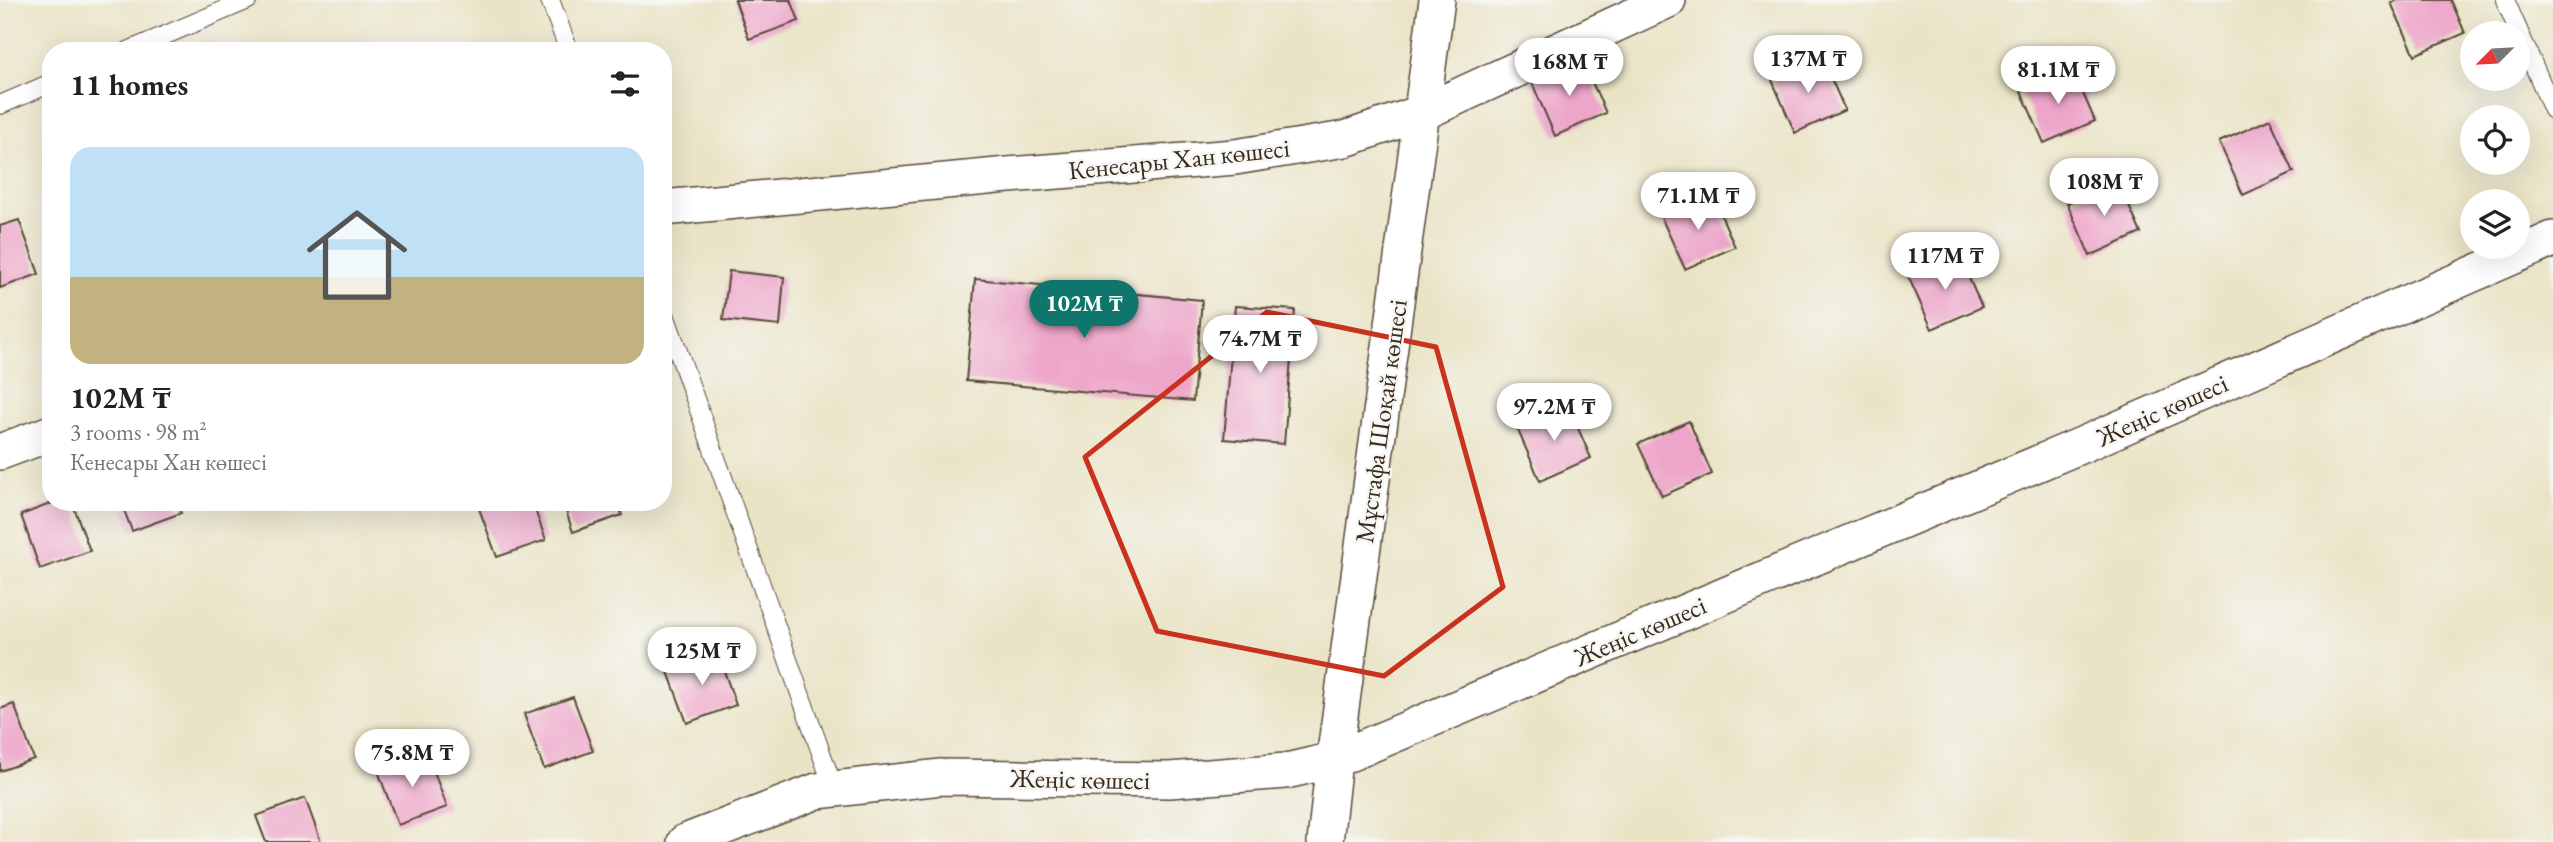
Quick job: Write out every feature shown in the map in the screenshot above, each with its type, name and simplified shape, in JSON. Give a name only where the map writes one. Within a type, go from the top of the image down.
[{"type":"street","name":"Мұстафа Шоқай көшесі","points":[[1325,842],[1437,0]]},
{"type":"street","name":"Кенесары Хан көшесі","points":[[672,207],[1008,175],[1235,158],[1345,139],[1424,112],[1668,0]]},
{"type":"street","name":"Жеңіс көшесі","points":[[685,842],[817,791],[941,777],[1169,780],[1286,771],[1334,760],[2084,444],[2553,239]]},
{"type":"street","points":[[0,452],[42,436]]},
{"type":"lane","points":[[149,42],[248,0]]},
{"type":"lane","points":[[550,0],[566,42]]},
{"type":"lane","points":[[2505,0],[2553,110]]},
{"type":"lane","points":[[0,105],[42,87]]},
{"type":"lane","points":[[672,334],[834,789]]},
{"type":"highlighted area","points":[[1267,312],[1436,347],[1503,587],[1384,676],[1157,631],[1085,457]]},
{"type":"building","points":[[735,0],[791,0],[799,21],[749,39]]},
{"type":"building","points":[[2397,0],[2451,0],[2460,21],[2460,35],[2415,55],[2391,3]]},
{"type":"building","points":[[1822,58],[1845,110],[1795,133],[1772,80]]},
{"type":"building","points":[[1582,60],[1606,113],[1555,136],[1532,83]]},
{"type":"building","points":[[2072,68],[2095,121],[2044,143],[2021,91]]},
{"type":"building","points":[[2270,119],[2294,172],[2243,195],[2219,142]]},
{"type":"building","points":[[2118,181],[2141,233],[2090,256],[2067,203]]},
{"type":"building","points":[[1712,194],[1735,247],[1685,269],[1661,217]]},
{"type":"building","points":[[19,220],[39,274],[0,288],[0,226]]},
{"type":"building","points":[[1958,254],[1982,307],[1932,329],[1908,276]]},
{"type":"building","points":[[729,271],[784,277],[780,326],[723,320]]},
{"type":"building","points":[[975,279],[1202,300],[1193,401],[966,381]]},
{"type":"building","points":[[1235,306],[1295,310],[1284,444],[1224,439]]},
{"type":"building","points":[[1568,405],[1591,458],[1540,481],[1517,428]]},
{"type":"building","points":[[1689,421],[1712,474],[1662,496],[1638,444]]},
{"type":"building","points":[[42,507],[42,511],[75,511],[90,551],[40,569],[21,515]]},
{"type":"building","points":[[124,511],[180,511],[181,513],[132,531]]},
{"type":"building","points":[[480,511],[535,511],[546,540],[497,557]]},
{"type":"building","points":[[566,511],[621,511],[622,515],[573,532]]},
{"type":"building","points":[[717,651],[736,705],[687,723],[667,669]]},
{"type":"building","points":[[573,697],[593,751],[544,769],[524,714]]},
{"type":"building","points":[[14,704],[34,759],[0,771],[0,709]]},
{"type":"building","points":[[427,753],[447,807],[398,825],[378,771]]},
{"type":"building","points":[[305,798],[321,842],[266,842],[256,816]]}]
